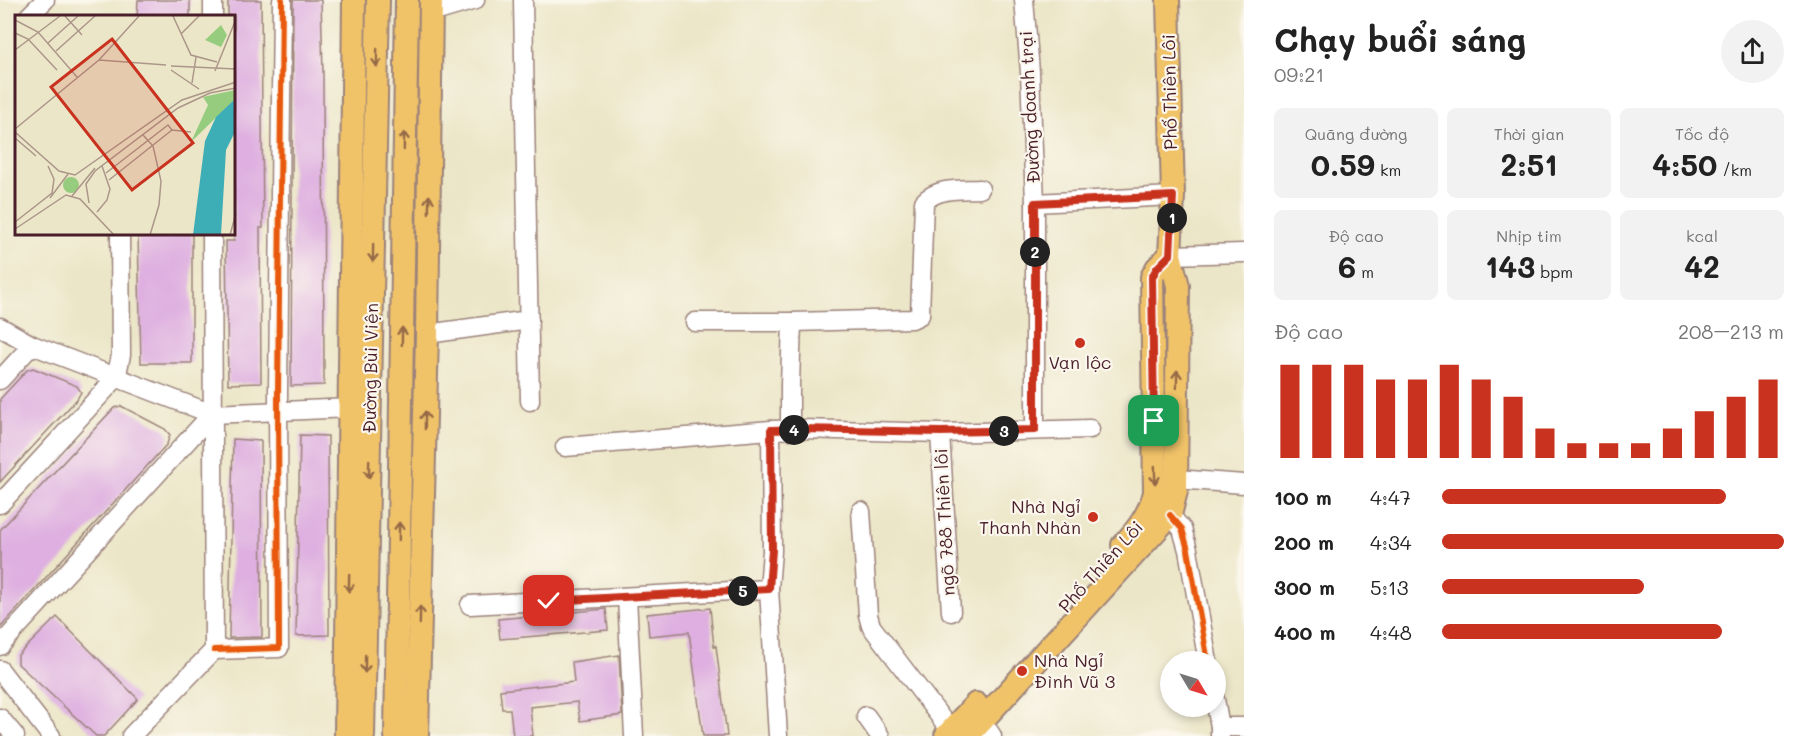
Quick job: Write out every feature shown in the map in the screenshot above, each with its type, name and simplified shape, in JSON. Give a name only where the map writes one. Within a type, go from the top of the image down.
[{"type":"main road","name":"Đường Bùi Viện","points":[[354,0],[360,407],[358,734]]},
{"type":"main road","name":"Đường Bùi Viện","points":[[360,407],[378,0]]},
{"type":"main road","name":"Đường Bùi Viện","points":[[403,734],[406,0]]},
{"type":"main road","name":"Phố Thiên Lôi","points":[[968,732],[1176,491],[1178,286],[1170,255],[1173,196],[1168,0]]},
{"type":"main road","points":[[358,734],[403,734],[427,334],[431,7]]},
{"type":"main road","name":"Phố Thiên Lôi","points":[[1160,512],[1155,493],[1152,277],[1157,268],[1170,255]]},
{"type":"main road","name":"Phố Thiên Lôi","points":[[968,732],[1141,525],[1160,512]]},
{"type":"street","points":[[30,15],[45,0]]},
{"type":"street","points":[[131,736],[214,650],[279,648],[278,412],[282,0]]},
{"type":"street","points":[[431,7],[475,0]]},
{"type":"street","points":[[523,0],[530,401]]},
{"type":"street","name":"Đường doanh trại","points":[[1024,0],[1035,203],[1035,430]]},
{"type":"street","points":[[694,322],[912,319],[920,315],[922,303],[924,202],[930,196],[942,191],[980,189]]},
{"type":"street","points":[[1035,203],[1173,196]]},
{"type":"street","points":[[0,504],[116,378],[121,355],[120,236]]},
{"type":"street","points":[[212,236],[214,650]]},
{"type":"street","points":[[1170,255],[1244,252]]},
{"type":"street","points":[[427,334],[529,320]]},
{"type":"street","points":[[790,430],[789,385],[792,322]]},
{"type":"street","points":[[0,327],[32,345],[212,414],[360,407]]},
{"type":"street","points":[[0,380],[32,345]]},
{"type":"street","points":[[0,646],[212,414]]},
{"type":"street","name":"ngõ 788 Thiên lôi","points":[[565,447],[771,430],[940,432],[1090,429]]},
{"type":"street","points":[[771,430],[772,550],[769,589],[778,736]]},
{"type":"street","name":"ngõ 788 Thiên lôi","points":[[940,432],[951,612]]},
{"type":"street","points":[[1176,479],[1244,484]]},
{"type":"street","points":[[861,511],[868,615],[871,626],[968,732]]},
{"type":"street","points":[[1160,512],[1182,529],[1188,550],[1206,651]]},
{"type":"street","points":[[470,605],[769,589]]},
{"type":"street","points":[[627,597],[634,736]]},
{"type":"street","points":[[0,670],[51,736]]},
{"type":"street","points":[[866,716],[880,736]]},
{"type":"street","points":[[0,718],[15,736]]},
{"type":"street","points":[[1220,731],[1244,727]]},
{"type":"building","points":[[138,0],[190,0],[190,15],[137,15]]},
{"type":"building","points":[[228,0],[261,0],[263,228],[260,228],[261,383],[228,384],[226,241],[234,241],[234,236],[236,236],[236,15],[228,15]]},
{"type":"building","points":[[293,0],[321,0],[324,385],[291,386]]},
{"type":"building","points":[[138,236],[192,236],[192,363],[141,363]]},
{"type":"building","points":[[33,368],[77,386],[81,392],[0,482],[0,399],[27,370]]},
{"type":"building","points":[[121,406],[165,429],[170,435],[167,444],[0,628],[0,530],[114,408]]},
{"type":"building","points":[[300,435],[328,436],[329,635],[296,636]]},
{"type":"building","points":[[233,439],[261,441],[262,637],[229,638]]},
{"type":"building","points":[[710,608],[727,736],[703,736],[689,632],[649,636],[647,614]]},
{"type":"building","points":[[606,609],[608,630],[500,639],[498,619]]},
{"type":"building","points":[[57,617],[138,699],[104,736],[96,736],[18,664],[18,655]]},
{"type":"building","points":[[619,655],[622,715],[580,721],[577,702],[530,707],[533,736],[513,736],[510,709],[502,709],[500,690],[574,682],[572,662]]},
{"type":"cycle path","points":[[214,650],[279,648],[278,394],[282,0]]},
{"type":"cycle path","points":[[1170,515],[1182,529],[1188,550],[1206,651]]},
{"type":"place","name":"Vạn lộc","points":[[1080,343]]},
{"type":"place","name":"Nhà Ngỉ Thanh Nhàn","points":[[1093,517]]},
{"type":"place","name":"Nhà Ngỉ Đình Vũ 3","points":[[1022,671]]},
{"type":"route","points":[[549,601],[769,589],[772,550],[771,430],[940,432],[1035,430],[1035,203],[1173,196],[1170,255],[1157,268],[1152,277],[1154,421]]}]
